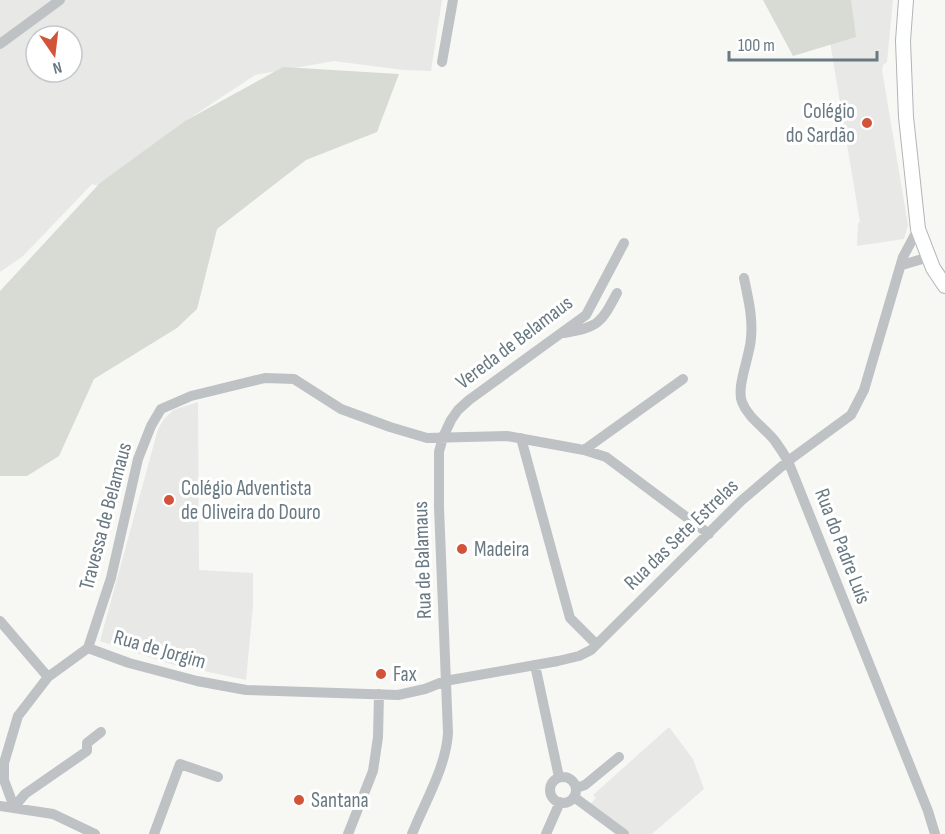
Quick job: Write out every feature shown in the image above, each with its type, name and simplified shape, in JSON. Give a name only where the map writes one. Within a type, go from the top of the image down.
[{"type":"main road","points":[[906,0],[903,40],[906,117],[918,229],[929,257],[944,282]]},
{"type":"street","points":[[0,44],[60,0]]},
{"type":"street","points":[[442,62],[453,0]]},
{"type":"street","name":"Rua das Sete Estrelas","points":[[379,694],[398,695],[425,689],[445,681],[579,656],[597,644],[741,501],[788,461],[850,415],[864,390],[907,248],[918,229]]},
{"type":"street","name":"Vereda de Belamaus","points":[[443,437],[458,410],[469,400],[586,315],[624,243]]},
{"type":"street","points":[[902,265],[929,257]]},
{"type":"street","name":"Rua do Padre Luís","points":[[744,278],[751,310],[752,335],[741,386],[741,401],[749,414],[775,441],[788,461],[928,811],[935,834]]},
{"type":"street","points":[[561,334],[591,327],[602,319],[617,293]]},
{"type":"street","name":"Travessa de Belamaus","points":[[88,648],[91,633],[111,578],[138,459],[151,426],[161,409],[191,396],[265,378],[294,379],[341,409],[427,438],[507,436],[584,450],[606,457],[709,534]]},
{"type":"street","points":[[584,450],[683,379]]},
{"type":"street","name":"Rua de Balamaus","points":[[412,834],[447,746],[439,507],[440,452],[443,437]]},
{"type":"street","points":[[520,438],[570,618],[597,644]]},
{"type":"street","points":[[0,621],[48,677]]},
{"type":"street","name":"Rua de Jorgim","points":[[14,807],[4,780],[4,763],[18,716],[48,677],[88,648],[129,663],[197,681],[246,690],[379,694]]},
{"type":"street","points":[[535,665],[559,777]]},
{"type":"street","points":[[348,834],[373,771],[378,737],[379,694]]},
{"type":"street","points":[[14,807],[25,794],[87,751],[87,743],[101,732]]},
{"type":"street","points":[[619,757],[575,792],[568,802],[560,802],[553,798],[550,790],[552,782],[559,777],[570,778],[575,792],[624,834]]},
{"type":"street","points":[[154,834],[180,764],[218,777]]},
{"type":"street","points":[[546,834],[560,802]]},
{"type":"street","points":[[0,806],[53,814],[95,834]]},
{"type":"shaded area","points":[[0,0],[442,0],[431,71],[403,70],[334,61],[255,75],[175,128],[158,189],[138,198],[92,184],[23,256],[0,272]]},
{"type":"shaded area","points":[[763,0],[851,0],[856,37],[793,56]]},
{"type":"shaded area","name":"Colégio do Sardão","points":[[823,0],[893,0],[887,62],[883,65],[882,70],[908,225],[904,239],[857,246],[858,223],[860,222]]},
{"type":"shaded area","points":[[283,67],[399,74],[377,132],[306,160],[217,229],[197,309],[177,328],[94,379],[59,456],[27,476],[0,476],[0,291],[100,183],[185,121]]},
{"type":"shaded area","name":"Colégio Adventista de Oliveira do Douro","points":[[198,402],[199,570],[253,573],[253,606],[246,680],[171,664],[100,641],[158,429],[173,410]]},
{"type":"shaded area","points":[[669,727],[693,759],[704,789],[652,834],[629,834],[589,805],[596,798],[593,795]]},
{"type":"place","name":"Colégio do Sardão","points":[[867,123]]},
{"type":"place","name":"Colégio Adventista de Oliveira do Douro","points":[[169,500]]},
{"type":"place","name":"Madeira","points":[[462,549]]},
{"type":"place","name":"Fax","points":[[381,674]]},
{"type":"place","name":"Santana","points":[[299,800]]}]
